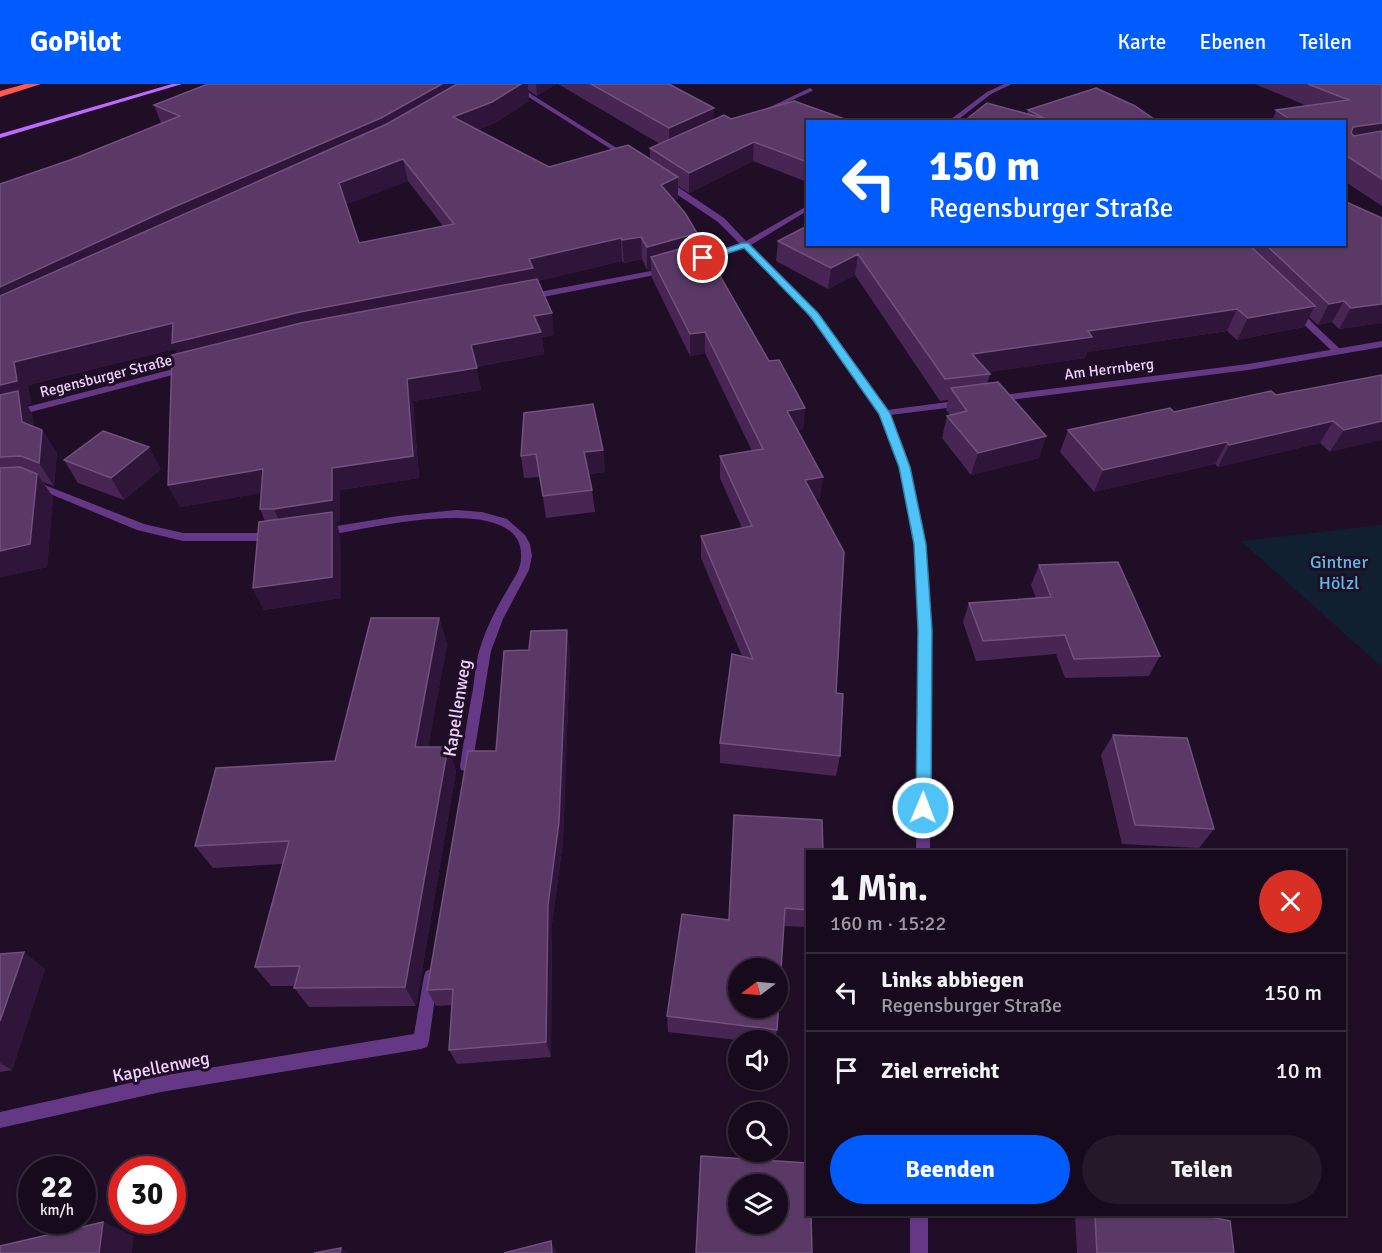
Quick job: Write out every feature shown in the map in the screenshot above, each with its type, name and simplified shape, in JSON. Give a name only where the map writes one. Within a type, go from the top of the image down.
[{"type":"highway","points":[[0,94],[36,84]]},
{"type":"street","points":[[0,136],[179,84]]},
{"type":"street","points":[[511,84],[632,160]]},
{"type":"street","points":[[953,120],[989,93],[1009,84]]},
{"type":"street","points":[[747,119],[810,90]]},
{"type":"street","points":[[662,180],[721,220],[815,315],[884,413],[904,467],[920,544],[925,630],[923,850]]},
{"type":"street","points":[[682,265],[745,245],[806,209]]},
{"type":"street","points":[[520,299],[671,268]]},
{"type":"street","points":[[1287,304],[1338,352]]},
{"type":"street","name":"Am Herrnberg","points":[[990,400],[1248,367],[1382,344]]},
{"type":"street","name":"Regensburger Straße","points":[[0,417],[195,367]]},
{"type":"street","points":[[884,413],[978,401]]},
{"type":"street","points":[[0,487],[37,485],[141,527],[183,537],[237,539],[284,537]]},
{"type":"street","name":"Kapellenweg","points":[[307,534],[415,516],[451,513],[489,518],[514,526],[526,543],[526,564],[490,633],[484,651],[463,781]]},
{"type":"street","name":"Kapellenweg","points":[[0,1120],[161,1084],[420,1041],[434,958]]},
{"type":"street","points":[[919,1216],[919,1253]]},
{"type":"green space","name":"Gintner Hölzl","points":[[1382,525],[1382,667],[1241,541]]},
{"type":"building","points":[[208,84],[442,84],[381,118],[167,210],[0,287],[0,184],[73,159],[180,116],[154,105]]},
{"type":"building","points":[[457,84],[521,84],[492,102],[453,117],[549,167],[628,145],[678,177],[661,185],[685,213],[697,233],[647,247],[641,237],[622,240],[621,238],[529,259],[533,268],[300,312],[172,343],[173,323],[14,362],[17,381],[0,385],[0,296],[387,124]],"holes":[[[403,159],[454,224],[359,243],[339,183]]]},
{"type":"building","points":[[591,84],[669,84],[714,108],[669,128]]},
{"type":"building","points":[[1308,84],[1382,84],[1382,123],[1353,127],[1351,133],[1354,136],[1382,131],[1382,179],[1346,155],[1346,120],[1291,120],[1276,110],[1349,100]]},
{"type":"building","points":[[1096,88],[1135,106],[1155,120],[966,120],[987,103],[1046,119],[1028,110]]},
{"type":"building","points":[[794,101],[847,120],[806,120],[806,162],[754,142],[689,173],[650,148],[724,115],[731,119]]},
{"type":"building","points":[[1346,202],[1382,218],[1382,304],[1351,308],[1344,301],[1329,304],[1267,246],[1346,246]]},
{"type":"building","points":[[806,227],[806,246],[1250,246],[1315,306],[1248,318],[1237,309],[1088,331],[1092,337],[972,354],[990,374],[945,379],[858,254],[831,268],[778,241]]},
{"type":"building","points":[[701,243],[769,361],[779,360],[805,408],[787,411],[823,477],[805,480],[844,552],[836,693],[843,694],[840,756],[720,743],[732,654],[753,659],[701,536],[752,526],[720,456],[763,449],[705,332],[690,334],[651,257]]},
{"type":"building","points":[[537,279],[552,313],[534,316],[541,332],[471,345],[477,368],[407,379],[413,456],[332,468],[332,500],[274,509],[260,509],[263,469],[168,485],[172,355],[301,323]]},
{"type":"building","points":[[1382,375],[1382,421],[1344,430],[1333,421],[1229,445],[1227,442],[1103,470],[1068,430],[1170,408],[1174,412],[1271,391],[1276,395]]},
{"type":"building","points":[[998,382],[1046,436],[978,453],[947,416],[967,411],[951,388]]},
{"type":"building","points":[[18,391],[22,422],[42,430],[39,463],[21,456],[0,457],[0,395]]},
{"type":"building","points":[[593,404],[603,450],[584,452],[592,490],[543,496],[536,454],[521,456],[524,413]]},
{"type":"building","points":[[103,431],[149,447],[111,478],[64,460]]},
{"type":"building","points":[[20,467],[37,474],[30,544],[0,551],[0,468]]},
{"type":"building","points":[[332,512],[332,577],[253,588],[259,522]]},
{"type":"building","points":[[1118,562],[1160,656],[1074,659],[1065,635],[983,641],[969,603],[1051,597],[1039,565]]},
{"type":"building","points":[[371,618],[439,618],[415,747],[448,747],[405,987],[294,988],[300,966],[255,967],[289,841],[195,846],[216,768],[335,761]]},
{"type":"building","points":[[567,630],[559,822],[548,905],[546,1042],[449,1050],[453,989],[427,990],[468,751],[496,751],[504,651],[529,650],[531,631]]},
{"type":"building","points":[[1113,735],[1187,738],[1214,829],[1135,825]]},
{"type":"building","points":[[734,815],[822,820],[823,850],[806,850],[806,910],[785,908],[782,958],[728,958],[728,1018],[778,1018],[777,1030],[667,1016],[682,914],[729,920]]},
{"type":"building","points":[[24,952],[0,1021],[0,954]]},
{"type":"building","points":[[701,1156],[728,1158],[728,1162],[806,1163],[806,1216],[811,1216],[812,1253],[696,1253]]},
{"type":"building","points":[[1095,1216],[1205,1216],[1230,1221],[1234,1253],[1097,1253]]},
{"type":"building","points":[[103,1222],[99,1253],[0,1253],[0,1246],[52,1234],[96,1234],[96,1224]]},
{"type":"building","points":[[551,1241],[552,1253],[504,1253]]},
{"type":"building","points":[[341,1248],[340,1253],[314,1253]]},
{"type":"route","points":[[703,258],[745,245],[815,315],[884,413],[904,467],[920,544],[925,630],[923,808]]}]
